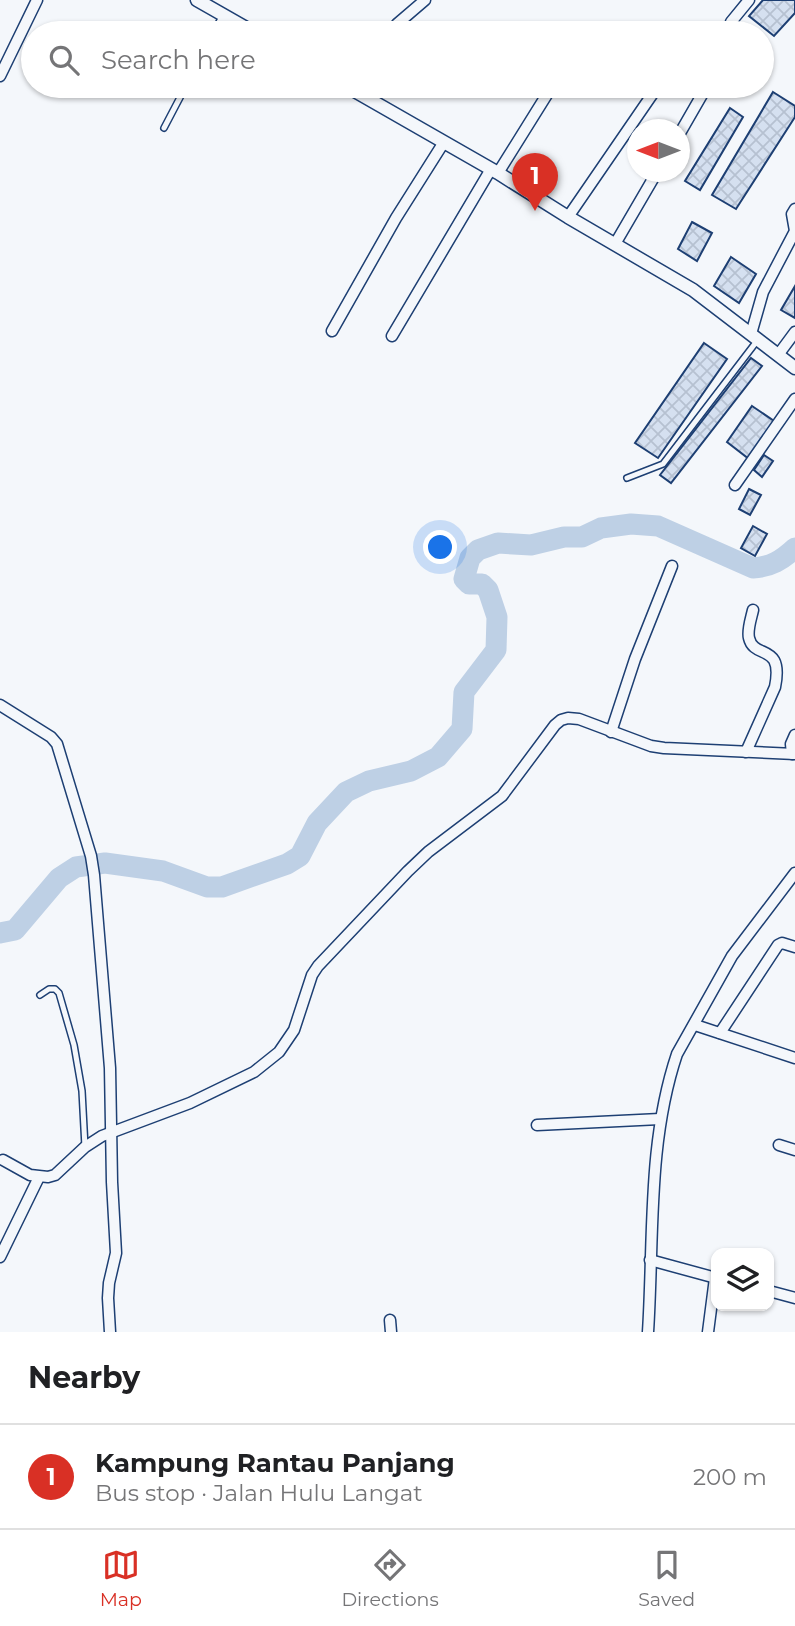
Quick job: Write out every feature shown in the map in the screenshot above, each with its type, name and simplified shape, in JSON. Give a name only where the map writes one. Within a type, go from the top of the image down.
[{"type":"street","points":[[27,21],[37,0]]},
{"type":"street","points":[[197,0],[234,21]]},
{"type":"street","points":[[399,21],[425,0]]},
{"type":"street","points":[[732,21],[749,0]]},
{"type":"street","points":[[0,76],[21,33]]},
{"type":"street","points":[[369,98],[694,290],[795,368]]},
{"type":"street","points":[[393,336],[494,171],[544,98]]},
{"type":"street","points":[[568,216],[650,98]]},
{"type":"street","points":[[688,119],[700,98]]},
{"type":"street","points":[[332,331],[396,218],[444,142]]},
{"type":"street","points":[[615,244],[651,182]]},
{"type":"street","points":[[755,337],[763,292],[795,230],[792,214],[795,209]]},
{"type":"street","points":[[778,355],[795,332]]},
{"type":"street","points":[[735,485],[795,399]]},
{"type":"street","points":[[611,732],[635,659],[671,566]]},
{"type":"street","points":[[746,752],[778,675],[777,663],[773,657],[749,640],[753,610]]},
{"type":"street","points":[[0,705],[51,737],[57,744],[91,856],[110,1069],[116,1252],[109,1283],[110,1332]]},
{"type":"street","points":[[3,1160],[30,1175],[55,1175],[85,1147],[111,1133],[190,1103],[254,1072],[279,1052],[294,1030],[312,975],[318,966],[428,852],[502,796],[561,720],[579,719],[638,742],[664,748],[793,754],[791,744],[795,735]]},
{"type":"street","points":[[649,1332],[654,1189],[660,1119],[671,1072],[677,1054],[732,956],[795,873]]},
{"type":"street","points":[[720,1033],[778,945],[782,943],[795,947]]},
{"type":"street","points":[[695,1025],[795,1058]]},
{"type":"street","points":[[537,1125],[660,1119]]},
{"type":"street","points":[[779,1145],[795,1150]]},
{"type":"street","points":[[0,1257],[40,1177]]},
{"type":"street","points":[[650,1260],[711,1277]]},
{"type":"street","points":[[774,1292],[795,1297]]},
{"type":"street","points":[[708,1332],[711,1309]]},
{"type":"street","points":[[390,1320],[391,1332]]},
{"type":"lane","points":[[220,21],[223,15]]},
{"type":"lane","points":[[164,128],[180,98]]},
{"type":"lane","points":[[627,478],[663,464],[755,337]]},
{"type":"lane","points":[[40,995],[49,989],[55,989],[59,993],[82,1090],[85,1147]]},
{"type":"building","points":[[763,0],[795,0],[795,13],[774,36],[774,21],[755,21],[749,16]]},
{"type":"building","points":[[774,93],[795,106],[795,117],[736,209],[712,195],[769,98],[774,98]]},
{"type":"building","points":[[730,108],[743,117],[700,190],[687,182],[690,182],[690,173]]},
{"type":"building","points":[[692,222],[712,233],[697,261],[678,249]]},
{"type":"building","points":[[731,257],[756,274],[739,303],[714,286]]},
{"type":"building","points":[[795,286],[795,318],[781,310]]},
{"type":"building","points":[[704,343],[727,359],[658,458],[635,443]]},
{"type":"building","points":[[751,358],[762,366],[671,483],[660,475]]},
{"type":"building","points":[[752,406],[777,423],[749,459],[727,442]]},
{"type":"building","points":[[764,455],[773,461],[762,477],[754,470]]},
{"type":"building","points":[[749,489],[761,495],[750,515],[739,509]]},
{"type":"building","points":[[753,526],[767,534],[755,556],[741,548]]},
{"type":"waterway","points":[[0,933],[15,930],[59,878],[76,867],[105,863],[163,871],[207,887],[222,887],[287,864],[300,856],[317,823],[346,792],[369,781],[411,771],[438,757],[462,729],[464,692],[496,650],[497,617],[488,590],[482,584],[469,584],[464,579],[470,558],[478,550],[498,543],[531,545],[564,537],[582,537],[601,528],[631,524],[658,526],[753,568],[776,562],[795,548]]},
{"type":"place","name":"Kampung Rantau Panjang","points":[[535,211]]}]
